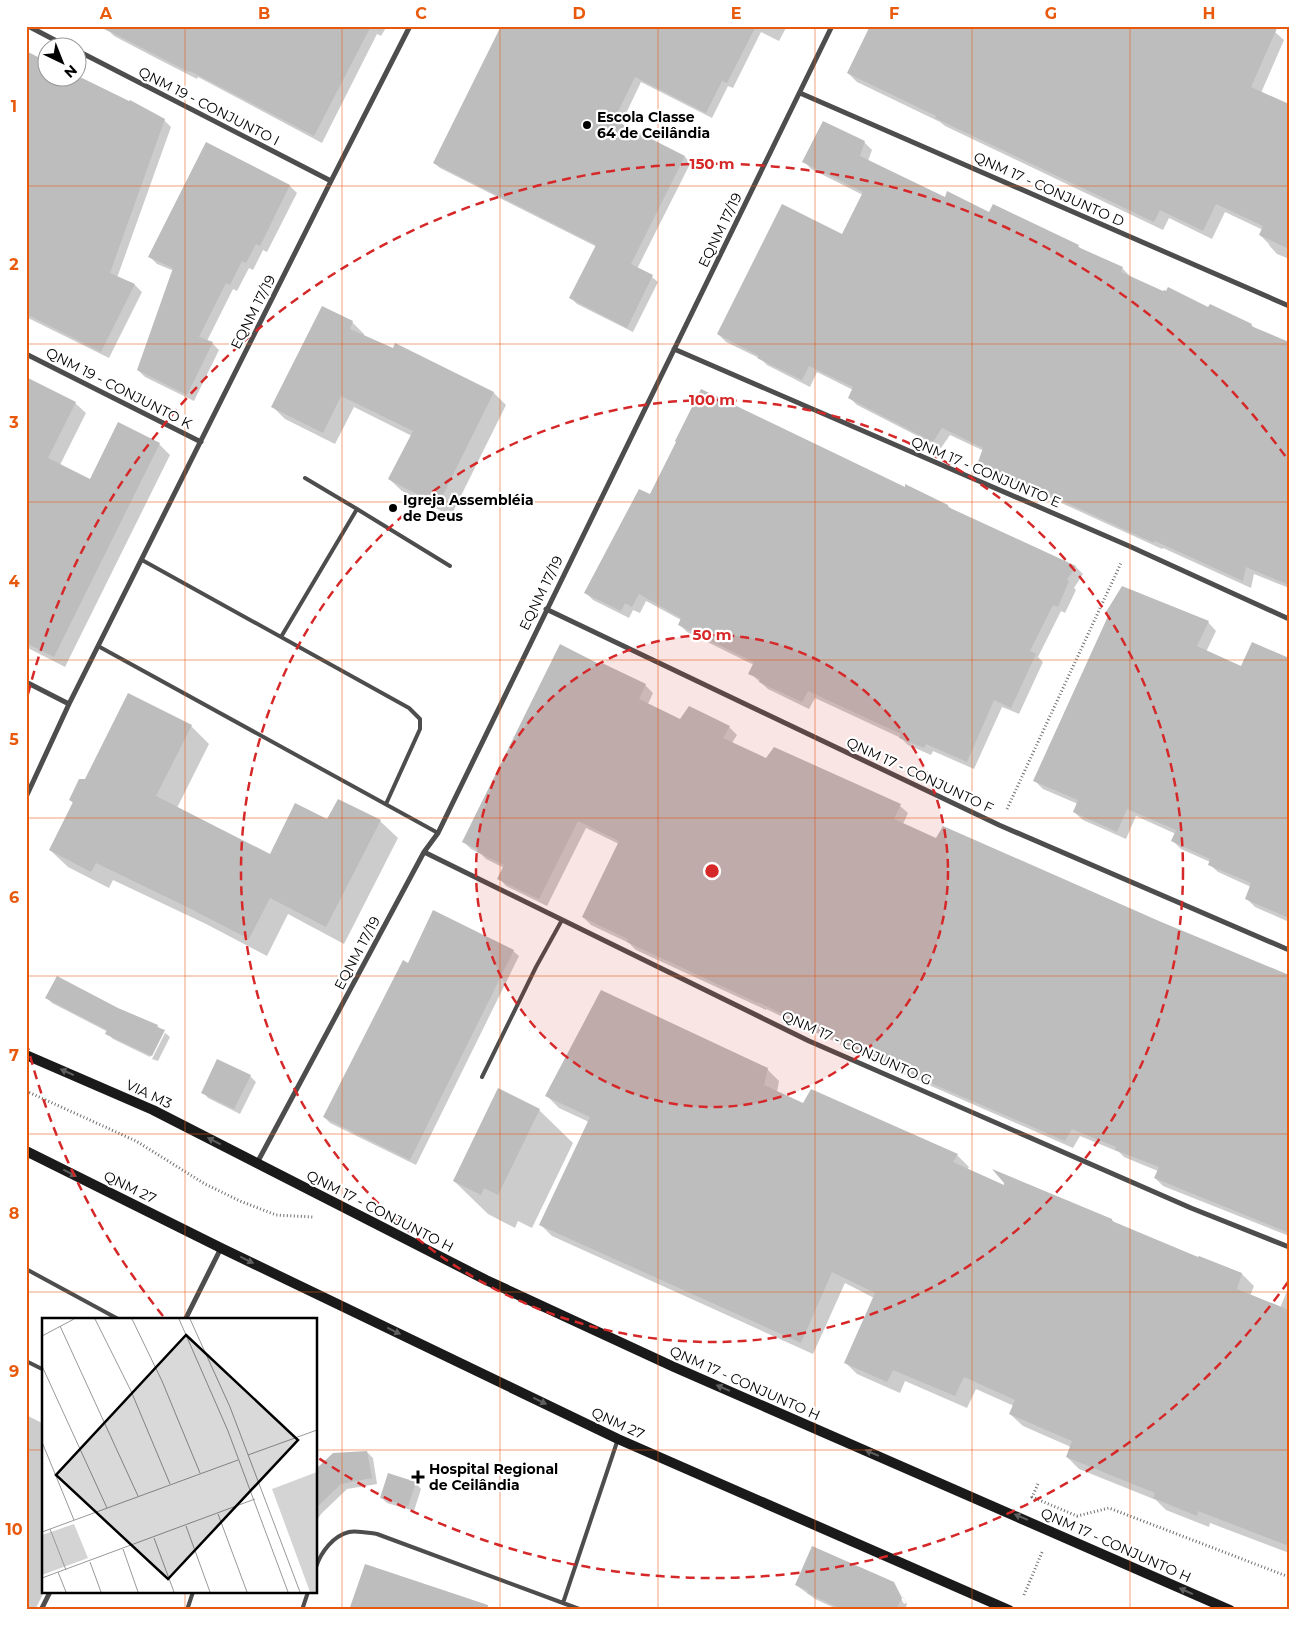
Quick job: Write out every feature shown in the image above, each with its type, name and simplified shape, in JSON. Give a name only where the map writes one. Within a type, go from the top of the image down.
[{"type":"main road","name":"VIA M3","points":[[26,1055],[153,1110],[258,1163]]},
{"type":"main road","name":"QNM 27","points":[[26,1151],[221,1248],[618,1439],[1009,1610]]},
{"type":"main road","name":"QNM 17 - CONJUNTO H","points":[[258,1163],[301,1187],[522,1297],[674,1367],[1051,1530],[1230,1610]]},
{"type":"street","points":[[28,26],[51,38]]},
{"type":"street","name":"EQNM 17/19","points":[[26,797],[98,646],[410,26]]},
{"type":"street","name":"EQNM 17/19","points":[[258,1163],[424,852],[438,833],[832,26]]},
{"type":"street","name":"QNM 19 - CONJUNTO I","points":[[88,56],[331,181]]},
{"type":"street","name":"QNM 17 - CONJUNTO D","points":[[800,93],[1289,306]]},
{"type":"street","name":"QNM 17 - CONJUNTO E","points":[[674,349],[1129,546],[1289,619]]},
{"type":"street","name":"QNM 19 - CONJUNTO K","points":[[26,354],[201,442]]},
{"type":"street","name":"QNM 17 - CONJUNTO F","points":[[546,609],[999,825],[1289,950]]},
{"type":"street","points":[[26,682],[70,704]]},
{"type":"street","name":"QNM 17 - CONJUNTO G","points":[[424,852],[809,1040],[1191,1208],[1289,1247]]},
{"type":"street","points":[[187,1318],[221,1248]]},
{"type":"street","points":[[41,1610],[49,1594]]},
{"type":"lane","points":[[306,478],[450,566]]},
{"type":"lane","points":[[281,637],[358,509]]},
{"type":"lane","points":[[142,560],[409,708],[420,719],[420,729],[386,804]]},
{"type":"lane","points":[[98,646],[438,833]]},
{"type":"lane","points":[[482,1077],[536,967],[562,920]]},
{"type":"lane","points":[[26,1269],[116,1318]]},
{"type":"lane","points":[[26,1361],[42,1369]]},
{"type":"lane","points":[[563,1603],[618,1439]]},
{"type":"lane","points":[[318,1562],[334,1539],[350,1531],[377,1534],[582,1610]]},
{"type":"lane","points":[[187,1610],[192,1594]]},
{"type":"lane","points":[[302,1610],[307,1594]]},
{"type":"path","points":[[999,825],[1129,546]]},
{"type":"path","points":[[26,1091],[136,1141],[205,1184],[240,1201],[276,1215]]},
{"type":"path","points":[[1038,1484],[1032,1497],[1077,1516],[1109,1508],[1289,1577]]},
{"type":"path","points":[[1021,1601],[1051,1530],[1062,1510]]},
{"type":"building","points":[[99,26],[371,26],[314,136]]},
{"type":"building","points":[[501,26],[756,26],[727,83],[722,81],[706,113],[635,77],[614,120],[685,156],[631,264],[653,275],[627,328],[569,298],[596,245],[433,163]]},
{"type":"building","points":[[870,26],[1278,26],[1251,87],[1289,104],[1289,249],[1259,235],[1263,226],[1216,204],[1203,231],[1160,210],[1154,222],[935,118],[936,116],[847,73]]},
{"type":"building","points":[[26,51],[38,57],[38,88],[88,88],[88,81],[130,100],[165,119],[110,273],[135,284],[101,352],[26,314]]},
{"type":"building","points":[[823,121],[865,141],[860,156],[945,197],[947,191],[989,212],[993,204],[1079,245],[1078,247],[1123,267],[1121,272],[1163,291],[1166,291],[1168,287],[1208,307],[1210,304],[1252,324],[1251,326],[1289,342],[1289,585],[1246,567],[1243,581],[1155,541],[1154,543],[978,462],[983,448],[942,428],[933,442],[848,398],[853,387],[809,366],[802,380],[757,358],[759,356],[717,334],[782,204],[842,234],[863,192],[802,162]]},
{"type":"building","points":[[206,142],[290,185],[260,246],[256,244],[246,263],[242,261],[230,285],[226,283],[199,337],[213,342],[187,395],[137,370],[173,268],[148,257]]},
{"type":"building","points":[[322,306],[353,321],[350,329],[393,348],[395,343],[494,392],[438,505],[388,479],[413,431],[341,396],[323,433],[271,407]]},
{"type":"building","points":[[26,377],[76,402],[48,458],[90,479],[118,422],[160,443],[54,657],[26,643]]},
{"type":"building","points":[[701,389],[905,487],[905,484],[948,505],[948,507],[1076,566],[1067,580],[1069,581],[1058,607],[1053,605],[1030,651],[1036,654],[1011,708],[994,700],[967,762],[926,744],[924,748],[899,738],[901,734],[808,691],[802,702],[759,682],[760,679],[748,674],[754,662],[678,625],[681,618],[639,594],[632,607],[625,603],[621,611],[584,593],[639,489],[650,494]]},
{"type":"building","points":[[1122,586],[1209,621],[1197,646],[1241,666],[1252,642],[1289,658],[1289,918],[1245,899],[1251,883],[1208,865],[1210,859],[1171,841],[1176,830],[1127,809],[1117,832],[1073,812],[1078,800],[1033,781],[1109,614],[1106,612]]},
{"type":"building","points":[[560,644],[601,665],[602,663],[646,684],[639,699],[680,719],[689,706],[730,726],[723,738],[766,758],[774,747],[901,804],[894,819],[936,838],[943,826],[1159,921],[1289,975],[1289,1233],[1154,1178],[1159,1167],[1115,1150],[1116,1147],[1072,1129],[1065,1141],[889,1065],[627,942],[628,939],[582,917],[619,841],[578,821],[539,899],[497,879],[504,865],[477,852],[478,850],[462,842]]},
{"type":"building","points":[[128,693],[192,725],[156,796],[270,854],[295,803],[327,819],[338,799],[381,820],[326,927],[270,898],[249,939],[96,863],[91,872],[49,850],[73,802],[69,800],[79,779],[85,779]]},
{"type":"building","points":[[433,910],[514,950],[410,1160],[323,1117],[403,960],[408,963]]},
{"type":"building","points":[[57,976],[165,1030],[152,1056],[105,1034],[107,1030],[45,998]]},
{"type":"building","points":[[601,990],[768,1068],[764,1085],[803,1103],[811,1089],[958,1154],[953,1162],[1004,1185],[992,1169],[1198,1257],[1242,1273],[1237,1289],[1289,1310],[1289,1546],[1198,1511],[1197,1516],[1153,1498],[1155,1493],[1066,1457],[1072,1441],[1009,1414],[1015,1400],[964,1377],[955,1396],[893,1370],[887,1382],[844,1363],[875,1293],[832,1272],[801,1343],[539,1225],[590,1117],[545,1096]]},
{"type":"building","points":[[217,1059],[251,1075],[234,1109],[201,1093]]},
{"type":"building","points":[[498,1088],[540,1109],[498,1195],[484,1188],[481,1195],[453,1181]]},
{"type":"building","points":[[367,1451],[372,1478],[341,1484],[318,1506],[318,1467],[333,1453]]},
{"type":"building","points":[[388,1473],[416,1482],[408,1506],[380,1498]]},
{"type":"building","points":[[812,1546],[894,1582],[902,1598],[896,1610],[844,1610],[807,1593],[808,1591],[795,1585]]},
{"type":"building","points":[[365,1564],[488,1605],[487,1610],[349,1610]]},
{"type":"place","name":"Escola Classe 64 de Ceilândia","points":[[587,125]]},
{"type":"place","name":"Igreja Assembléia de Deus","points":[[393,508]]},
{"type":"place","name":"Hospital Regional de Ceilândia","points":[[418,1477]]}]
